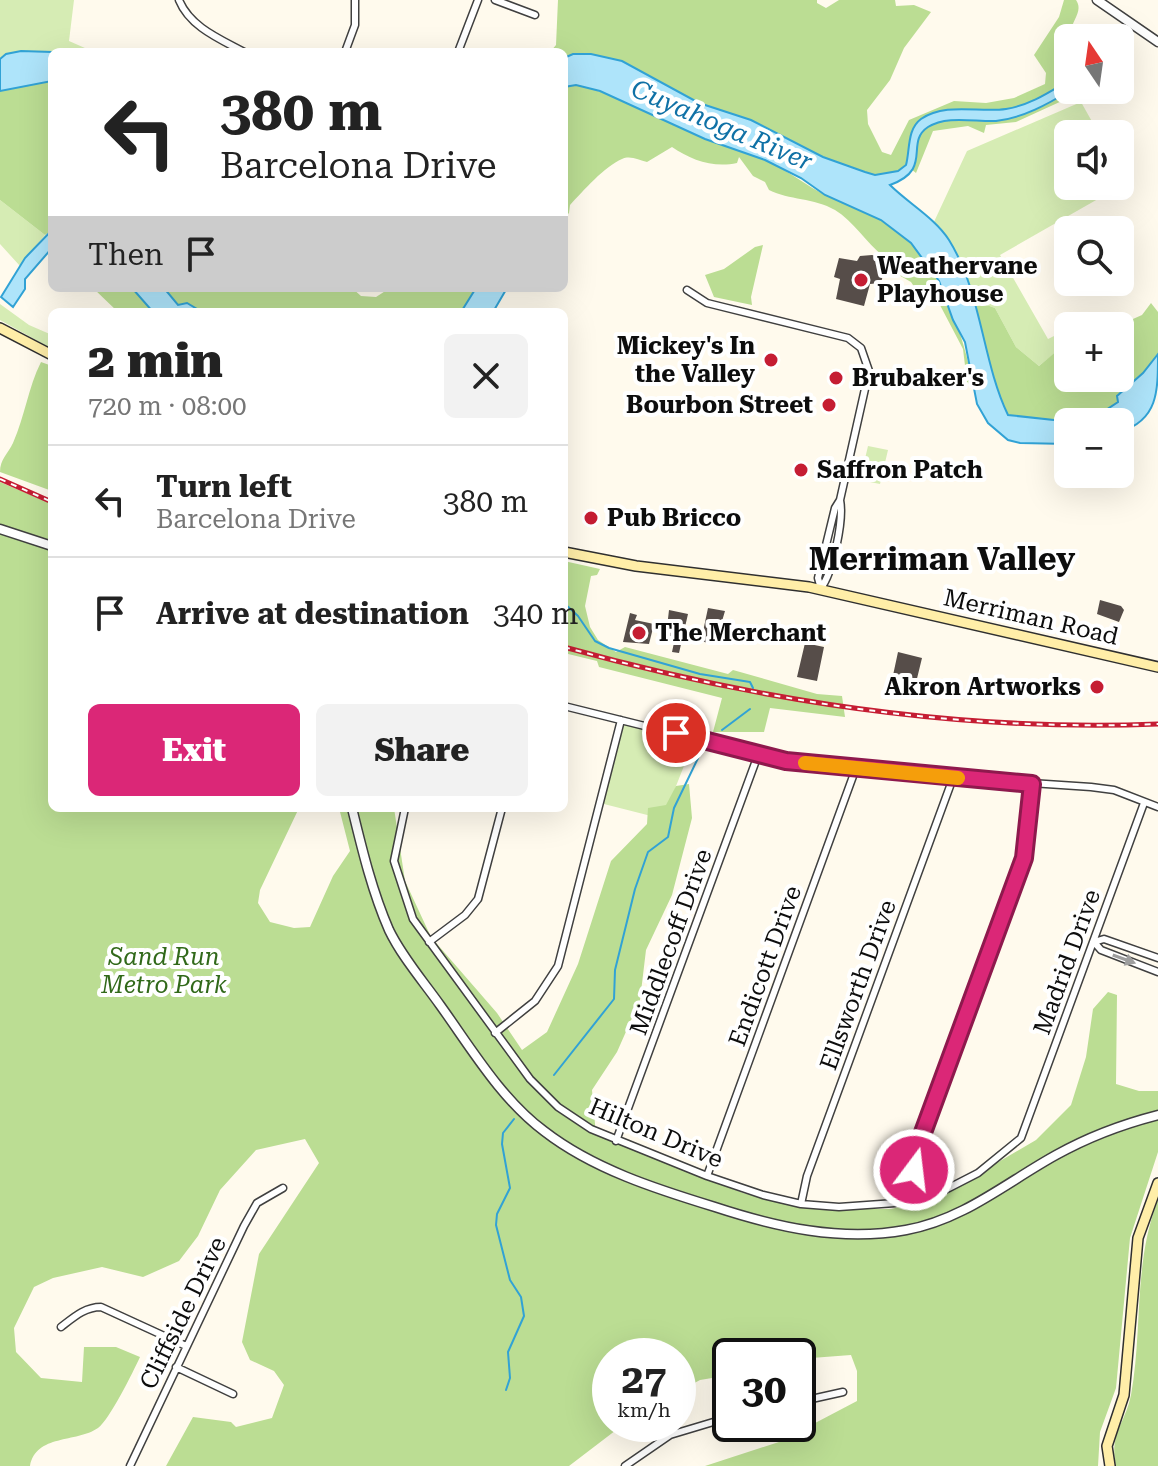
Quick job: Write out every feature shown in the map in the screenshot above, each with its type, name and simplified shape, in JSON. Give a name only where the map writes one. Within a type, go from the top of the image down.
[{"type":"main road","points":[[0,328],[48,353]]},
{"type":"main road","name":"Merriman Road","points":[[568,553],[636,566],[821,589],[1158,667]]},
{"type":"main road","points":[[1110,1466],[1109,1434],[1121,1406],[1126,1383],[1138,1238],[1158,1183]]},
{"type":"street","points":[[179,0],[183,11],[198,26],[237,48]]},
{"type":"street","points":[[346,48],[355,25],[355,0]]},
{"type":"street","points":[[460,48],[478,0]]},
{"type":"street","points":[[495,0],[535,15]]},
{"type":"street","points":[[1097,0],[1157,41]]},
{"type":"street","points":[[687,290],[707,303],[848,338],[861,348],[869,371],[836,519],[827,580],[821,589]]},
{"type":"street","points":[[821,589],[818,578],[836,519]]},
{"type":"street","points":[[0,529],[48,545]]},
{"type":"street","points":[[826,545],[834,547]]},
{"type":"street","points":[[568,707],[758,755],[953,778],[1114,790],[1158,807]]},
{"type":"street","points":[[495,1033],[535,1001],[558,966],[621,720]]},
{"type":"street","name":"Middlecoff Drive","points":[[616,1141],[758,755]]},
{"type":"street","name":"Endicott Drive","points":[[707,1176],[856,768]]},
{"type":"street","name":"Ellsworth Drive","points":[[801,1204],[807,1176],[953,778]]},
{"type":"street","points":[[919,1198],[915,1158],[1024,858],[1032,784]]},
{"type":"street","name":"Madrid Drive","points":[[1023,1134],[1144,803]]},
{"type":"street","points":[[353,812],[374,890],[392,934],[485,1066],[519,1110],[545,1132],[586,1158],[627,1176],[702,1203],[781,1226],[845,1234],[884,1233],[922,1227],[954,1215],[1058,1153],[1158,1115]]},
{"type":"street","name":"Hilton Drive","points":[[404,812],[395,849],[395,866],[413,919],[530,1079],[558,1107],[616,1141],[707,1176],[801,1204],[861,1206],[919,1198],[968,1179],[1007,1152],[1023,1134]]},
{"type":"street","points":[[429,942],[465,915],[478,899],[501,812]]},
{"type":"street","points":[[1158,958],[1104,939],[1094,942],[1101,950],[1158,972]]},
{"type":"street","name":"Cliffside Drive","points":[[130,1466],[257,1203],[283,1188]]},
{"type":"street","points":[[61,1327],[92,1307],[101,1307],[186,1346]]},
{"type":"street","points":[[176,1367],[233,1394]]},
{"type":"street","points":[[816,1398],[843,1392]]},
{"type":"street","points":[[625,1466],[670,1435],[712,1422]]},
{"type":"green space","points":[[0,0],[74,0],[69,41],[85,48],[48,48],[48,51],[0,59]]},
{"type":"green space","points":[[558,0],[817,0],[826,8],[839,0],[895,0],[896,6],[914,5],[931,12],[904,48],[890,80],[867,110],[868,124],[882,152],[891,155],[909,120],[954,101],[986,103],[1014,98],[1045,84],[1046,73],[1034,55],[1054,25],[1055,104],[1016,122],[986,125],[984,133],[968,126],[933,131],[916,173],[906,165],[898,171],[875,175],[823,157],[781,135],[675,90],[573,54],[568,56],[568,48],[553,48]]},
{"type":"green space","points":[[1064,0],[1076,0],[1077,14],[1073,24],[1054,24]]},
{"type":"green space","points":[[48,82],[48,233],[45,235],[0,200],[0,91]]},
{"type":"green space","points":[[576,85],[610,95],[706,139],[761,158],[903,235],[923,258],[943,292],[959,331],[973,388],[967,382],[963,349],[930,286],[917,291],[911,282],[897,274],[897,264],[881,254],[843,216],[827,206],[769,190],[765,182],[753,176],[739,157],[737,163],[711,164],[672,147],[647,162],[625,158],[594,179],[570,205],[568,214],[568,86]]},
{"type":"green space","points":[[1076,104],[1082,104],[1091,120],[1054,120],[1054,200],[1096,200],[1068,216],[1054,216],[1054,224],[1000,255],[1048,339],[1054,336],[1054,353],[1039,366],[1016,347],[995,308],[973,300],[948,239],[933,224],[967,151]]},
{"type":"green space","points":[[0,200],[45,235],[20,266],[0,244]]},
{"type":"green space","points":[[763,245],[751,297],[752,305],[714,297],[705,275],[724,269],[755,247]]},
{"type":"green space","points":[[97,292],[136,292],[150,308],[114,308]]},
{"type":"green space","points":[[167,292],[356,292],[361,296],[376,297],[384,292],[474,292],[464,308],[195,308],[187,303],[178,305]]},
{"type":"green space","points":[[973,300],[995,308],[1016,347],[1039,366],[1054,353],[1054,392],[1121,392],[1117,395],[1118,402],[1109,408],[1054,408],[1054,420],[1008,415],[999,398]]},
{"type":"green space","points":[[1151,303],[1158,312],[1158,354],[1134,381],[1134,319],[1142,315]]},
{"type":"green space","points":[[0,304],[29,325],[48,333],[48,347],[0,320]]},
{"type":"green space","points":[[41,362],[48,365],[48,490],[0,472],[17,433]]},
{"type":"green space","points":[[868,446],[888,450],[880,484],[860,480]]},
{"type":"green space","name":"Sand Run Metro Park","points":[[0,482],[48,502],[48,812],[297,812],[260,890],[258,903],[270,922],[294,928],[310,927],[333,876],[350,851],[340,812],[395,812],[405,881],[431,937],[497,1013],[522,1050],[547,1032],[578,964],[611,861],[647,824],[648,808],[666,805],[676,786],[689,784],[692,818],[672,895],[646,950],[640,1000],[617,1052],[592,1090],[596,1135],[743,1193],[785,1204],[818,1209],[891,1209],[937,1198],[1036,1140],[1071,1105],[1086,1057],[1093,1009],[1108,992],[1117,995],[1116,1084],[1139,1091],[1158,1091],[1158,1152],[1130,1238],[1116,1388],[1100,1432],[1098,1466],[705,1466],[779,1442],[816,1442],[816,1423],[857,1401],[857,1371],[851,1355],[816,1358],[816,1338],[712,1338],[712,1378],[696,1382],[696,1338],[592,1338],[592,1442],[600,1442],[569,1466],[166,1466],[193,1417],[231,1422],[236,1427],[272,1418],[284,1385],[274,1371],[250,1360],[242,1342],[259,1254],[319,1163],[305,1139],[256,1150],[220,1190],[198,1236],[179,1261],[143,1277],[102,1267],[53,1278],[34,1287],[14,1328],[16,1352],[41,1378],[82,1382],[84,1347],[116,1347],[140,1357],[115,1406],[98,1428],[48,1444],[34,1456],[30,1466],[0,1466]]},
{"type":"green space","points":[[568,562],[600,569],[597,575],[591,576],[585,606],[590,627],[598,640],[616,652],[625,647],[728,674],[733,670],[817,694],[842,696],[845,717],[770,708],[764,732],[713,732],[722,698],[599,667],[597,661],[568,654]]},
{"type":"green space","points":[[621,720],[695,738],[663,819],[600,803]]},
{"type":"green space","points":[[1158,1200],[1158,1466],[1116,1466],[1116,1437],[1131,1395],[1135,1371],[1145,1248]]},
{"type":"water","points":[[48,52],[48,82],[0,91],[0,59],[6,54]]},
{"type":"water","name":"Cuyahoga River","points":[[591,54],[622,61],[699,103],[751,120],[823,157],[875,175],[898,171],[906,165],[913,128],[931,114],[952,109],[1006,109],[1023,105],[1054,89],[1054,99],[1026,114],[996,121],[944,121],[928,127],[921,133],[911,171],[890,185],[936,225],[949,240],[960,261],[975,304],[992,372],[1008,415],[1054,420],[1054,444],[1008,440],[988,423],[977,404],[965,342],[953,320],[939,281],[911,243],[881,220],[825,195],[801,178],[765,160],[705,139],[600,91],[576,85],[568,86],[568,56]]},
{"type":"water","points":[[48,234],[48,253],[25,279],[25,289],[13,307],[1,297],[25,258]]},
{"type":"water","points":[[136,292],[167,292],[178,305],[187,303],[195,308],[150,308]]},
{"type":"water","points":[[474,292],[505,292],[495,308],[464,308]]},
{"type":"water","points":[[1158,354],[1156,392],[1149,412],[1134,426],[1134,408],[1109,408],[1118,402],[1117,396],[1122,392],[1134,392],[1134,381]]},
{"type":"building","name":"Weathervane Playhouse","points":[[860,256],[887,259],[881,283],[870,284],[864,306],[836,299],[840,279],[834,277],[839,258],[857,261]]},
{"type":"building","points":[[1100,600],[1121,606],[1124,610],[1119,622],[1097,614]]},
{"type":"building","points":[[708,608],[725,611],[715,645],[701,641]]},
{"type":"building","points":[[669,610],[688,614],[679,653],[672,652],[675,638],[666,636]]},
{"type":"building","name":"The Merchant","points":[[630,613],[637,615],[635,620],[654,624],[649,644],[623,642]]},
{"type":"building","points":[[805,643],[824,647],[817,681],[797,677]]},
{"type":"building","points":[[898,652],[922,658],[912,699],[889,694]]},
{"type":"waterway","points":[[568,607],[595,641],[609,648],[700,674],[750,682],[753,688]]},
{"type":"waterway","points":[[722,730],[750,709]]},
{"type":"waterway","points":[[554,1075],[614,999],[615,970],[635,889],[648,852],[668,837],[674,808],[700,754]]},
{"type":"waterway","points":[[506,1390],[510,1378],[508,1352],[524,1316],[521,1297],[510,1280],[496,1225],[497,1214],[510,1188],[503,1133],[514,1119]]},
{"type":"railway","points":[[0,479],[48,500]]},
{"type":"railway","points":[[568,648],[710,683],[858,709],[1007,723],[1158,724]]},
{"type":"slow traffic","points":[[805,763],[958,778]]},
{"type":"place","name":"Weathervane Playhouse","points":[[861,280]]},
{"type":"place","name":"Mickey's In the Valley","points":[[771,360]]},
{"type":"place","name":"Brubaker's","points":[[836,378]]},
{"type":"place","name":"Bourbon Street","points":[[829,405]]},
{"type":"place","name":"Saffron Patch","points":[[801,470]]},
{"type":"place","name":"Pub Bricco","points":[[591,518]]},
{"type":"place","name":"The Merchant","points":[[639,633]]},
{"type":"place","name":"Akron Artworks","points":[[1097,687]]},
{"type":"district","name":"Merriman Valley","points":[[942,559]]},
{"type":"route","points":[[676,733],[786,761],[1032,784],[1024,858],[918,1146],[914,1170]]}]
